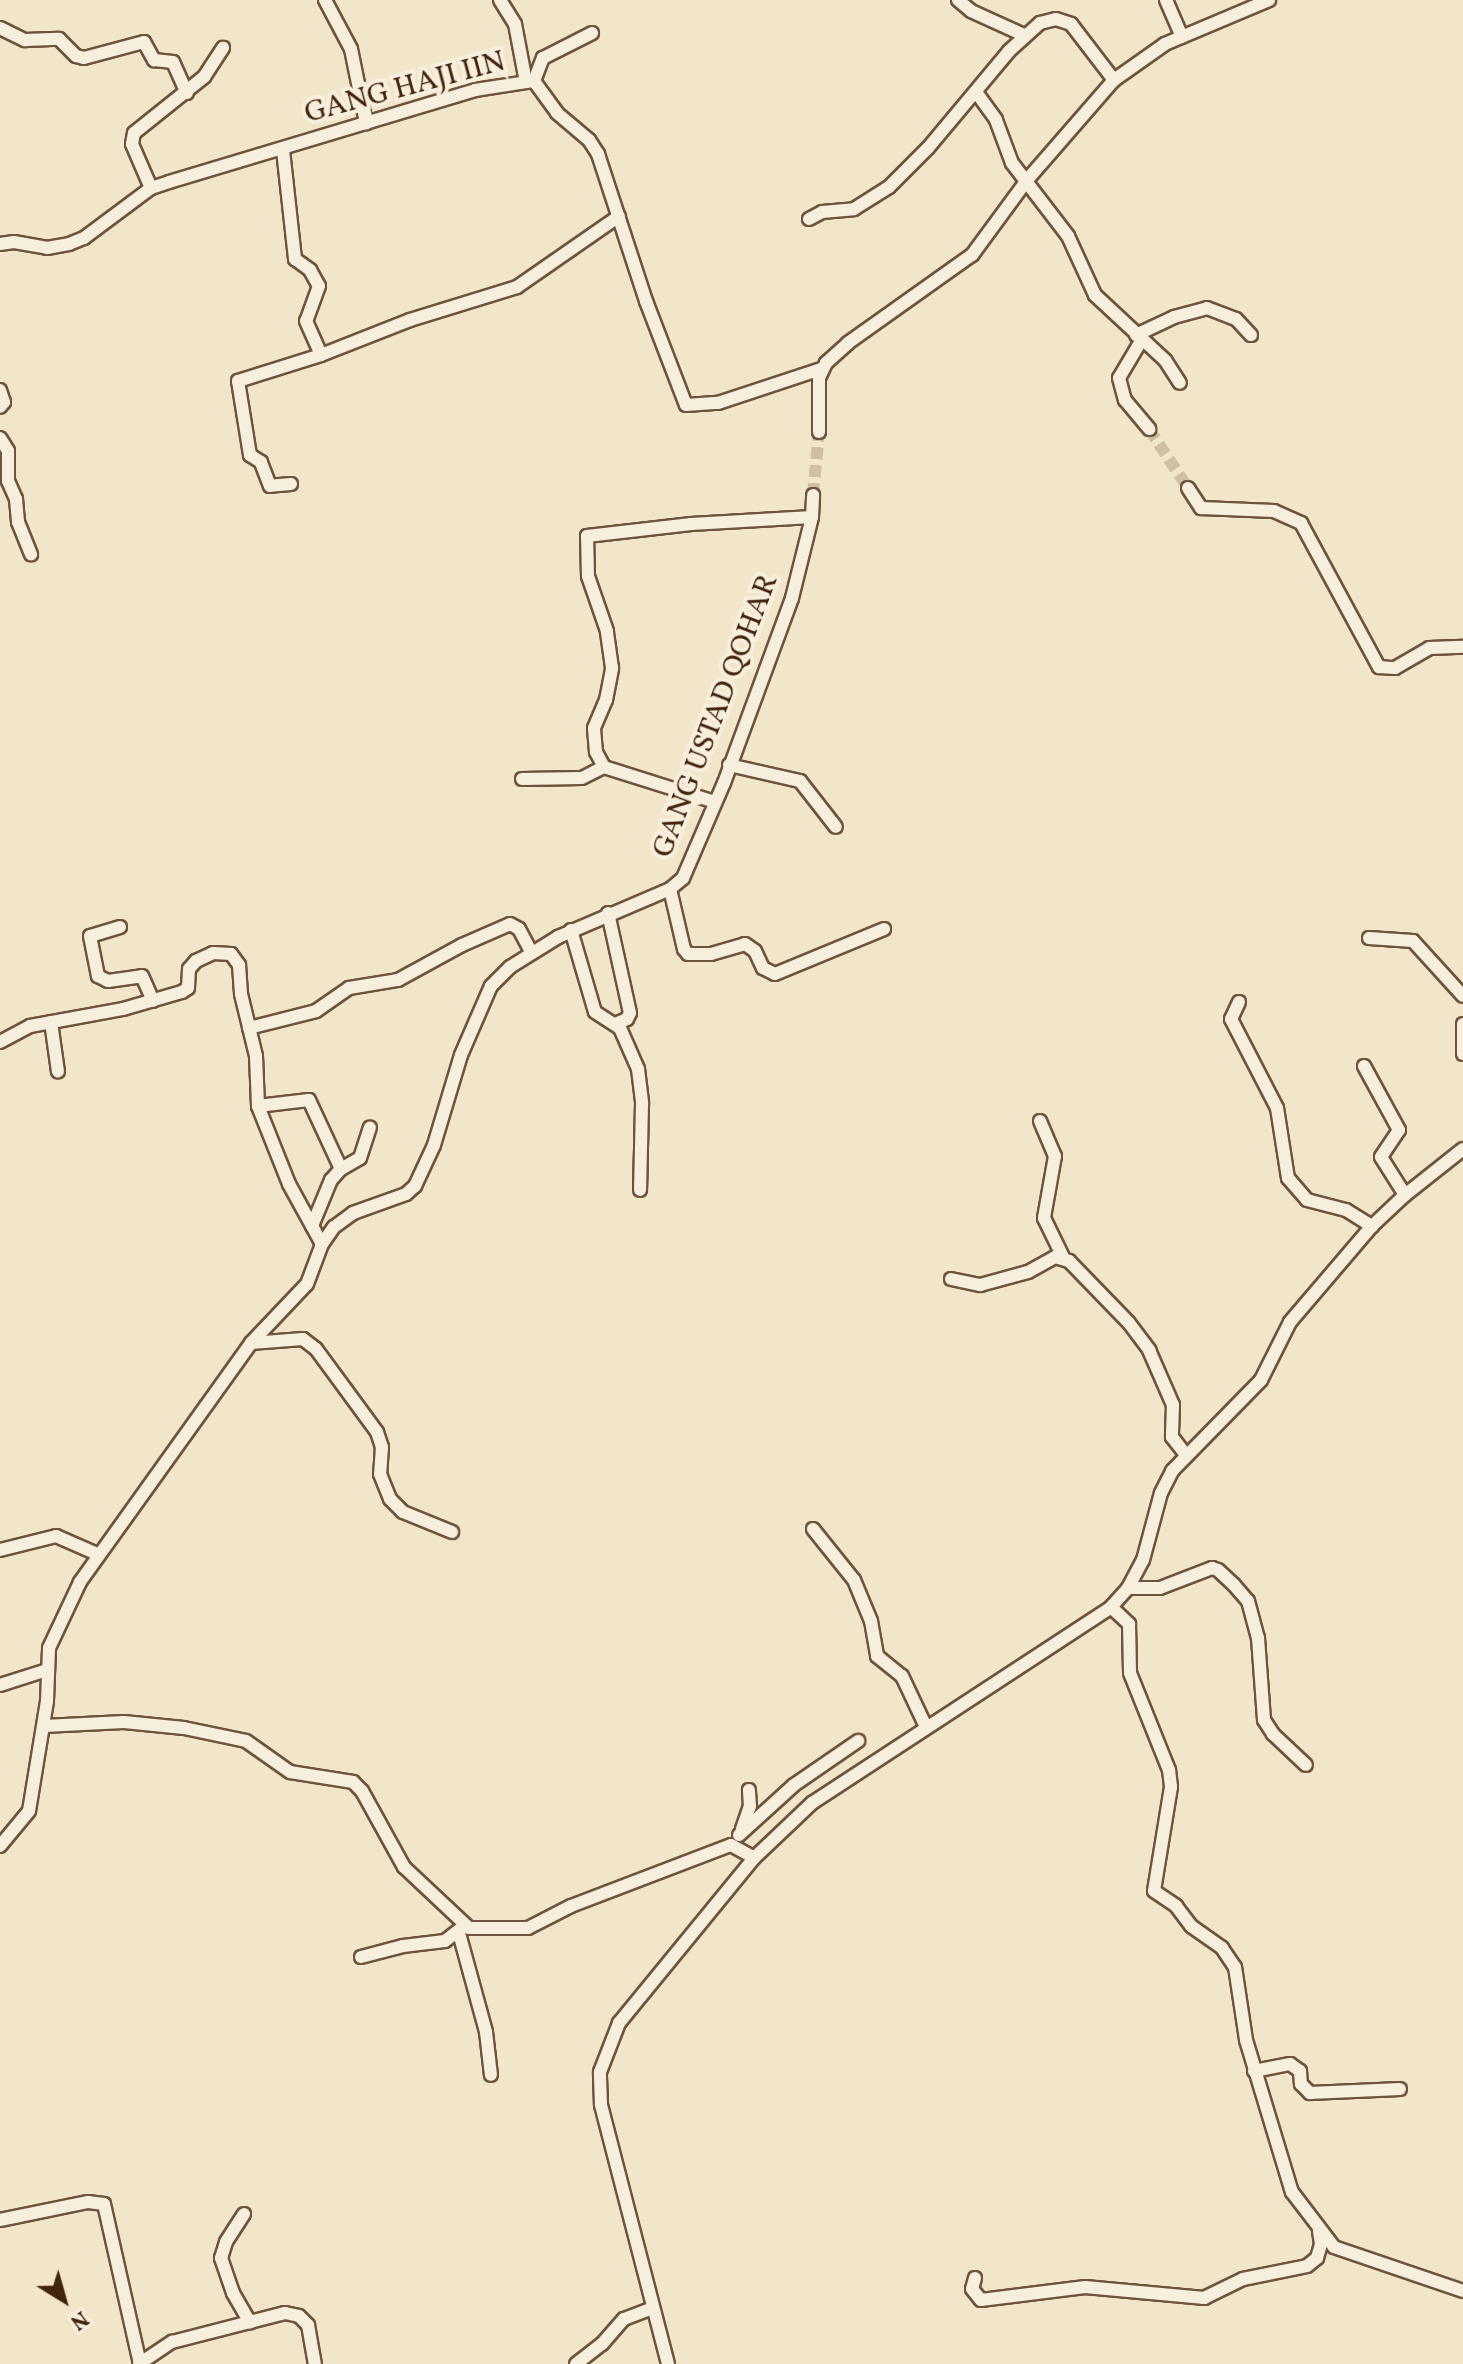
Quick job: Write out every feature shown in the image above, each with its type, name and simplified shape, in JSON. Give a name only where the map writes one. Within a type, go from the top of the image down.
[{"type":"street","points":[[325,0],[351,49],[366,123]]},
{"type":"street","points":[[500,0],[515,24],[530,82]]},
{"type":"street","points":[[958,0],[971,11],[1024,35]]},
{"type":"street","points":[[1166,0],[1182,37]]},
{"type":"street","points":[[819,432],[821,369],[848,343],[972,255],[1027,180],[1114,80],[1165,44],[1269,0]]},
{"type":"street","points":[[809,219],[822,212],[854,209],[879,195],[928,148],[1024,35],[1048,19],[1071,24],[1114,80]]},
{"type":"street","points":[[0,28],[25,40],[59,39],[76,56],[84,58],[144,42],[154,60],[173,62],[187,93]]},
{"type":"street","points":[[530,82],[543,58],[592,33]]},
{"type":"street","points":[[151,188],[132,138],[140,127],[204,77],[223,48]]},
{"type":"street","name":"GANG HAJI IIN","points":[[0,244],[14,242],[47,248],[69,244],[84,238],[151,188],[475,90],[530,82],[564,120],[589,140],[598,154],[646,301],[686,405],[718,403],[821,369]]},
{"type":"street","points":[[976,92],[996,120],[1012,163],[1068,236],[1090,288],[1138,338],[1165,360],[1180,383]]},
{"type":"street","points":[[283,150],[295,259],[310,270],[319,286],[306,321],[321,355]]},
{"type":"street","points":[[291,484],[270,486],[261,462],[250,455],[238,381],[321,355],[410,320],[517,287],[619,216]]},
{"type":"street","points":[[1149,429],[1125,400],[1119,378],[1138,338],[1174,317],[1207,308],[1236,319],[1251,335]]},
{"type":"street","points":[[0,390],[4,402],[0,407]]},
{"type":"street","points":[[0,438],[8,451],[8,481],[16,499],[18,522],[31,555]]},
{"type":"street","points":[[1188,488],[1201,508],[1274,511],[1301,523],[1379,667],[1395,668],[1429,648],[1463,647]]},
{"type":"street","name":"GANG USTAD QOHAR","points":[[0,1846],[29,1811],[44,1726],[52,1638],[97,1554],[263,1327],[307,1284],[322,1244],[342,1220],[406,1194],[415,1186],[434,1145],[461,1055],[486,994],[498,978],[531,952],[608,913],[670,889],[683,878],[692,863],[792,598],[812,517],[813,495]]},
{"type":"street","points":[[604,767],[596,752],[594,728],[606,700],[612,668],[607,631],[588,576],[587,536],[691,524],[812,517]]},
{"type":"street","points":[[729,765],[800,781],[836,827]]},
{"type":"street","points":[[522,779],[582,778],[604,767],[715,802]]},
{"type":"street","points":[[670,889],[684,949],[688,954],[711,954],[745,944],[755,951],[763,968],[775,974],[884,929]]},
{"type":"street","points":[[608,913],[630,1013],[627,1019],[615,1024]]},
{"type":"street","points":[[249,1028],[316,1011],[349,988],[398,980],[462,945],[510,924],[519,929],[531,952]]},
{"type":"street","points":[[120,927],[90,936],[98,976],[108,981],[142,976],[153,1001]]},
{"type":"street","points":[[571,930],[595,1012],[615,1024],[634,1056],[640,1082],[640,1190]]},
{"type":"street","points":[[1369,938],[1413,941],[1463,996]]},
{"type":"street","points":[[0,1042],[30,1026],[153,1001],[186,990],[193,964],[213,953],[226,952],[239,965],[256,1056],[258,1106],[289,1184],[322,1244]]},
{"type":"street","points":[[1239,1002],[1231,1019],[1277,1108],[1282,1158],[1288,1178],[1307,1200],[1346,1210],[1372,1226]]},
{"type":"street","points":[[51,1022],[58,1072]]},
{"type":"street","points":[[1463,1024],[1463,1054]]},
{"type":"street","points":[[1364,1066],[1399,1130],[1381,1157],[1405,1195]]},
{"type":"street","points":[[258,1106],[309,1100],[341,1169]]},
{"type":"street","points":[[1040,1121],[1055,1156],[1044,1218],[1063,1257],[1121,1315],[1149,1350],[1173,1405],[1172,1437],[1186,1455]]},
{"type":"street","points":[[312,1226],[325,1191],[341,1169],[360,1158],[370,1128]]},
{"type":"street","points":[[668,2364],[609,2148],[601,2105],[600,2072],[612,2036],[625,2015],[754,1858],[812,1803],[1111,1607],[1128,1588],[1147,1551],[1165,1482],[1186,1455],[1261,1380],[1290,1322],[1372,1226],[1463,1149]]},
{"type":"street","points":[[951,1279],[987,1284],[1028,1272],[1055,1257],[1063,1257]]},
{"type":"street","points":[[251,1343],[296,1339],[309,1343],[377,1432],[382,1447],[380,1474],[390,1499],[403,1512],[452,1532]]},
{"type":"street","points":[[813,1529],[854,1580],[871,1621],[875,1652],[902,1676],[926,1727]]},
{"type":"street","points":[[0,1550],[56,1536],[97,1554]]},
{"type":"street","points":[[1128,1588],[1160,1588],[1212,1568],[1234,1585],[1248,1601],[1258,1638],[1264,1720],[1273,1734],[1306,1765]]},
{"type":"street","points":[[1111,1607],[1129,1624],[1130,1673],[1169,1770],[1171,1787],[1154,1891],[1176,1906],[1191,1926],[1231,1958],[1254,2071],[1288,2185],[1330,2243],[1341,2250],[1463,2291]]},
{"type":"street","points":[[0,1685],[23,1674],[47,1670]]},
{"type":"street","points":[[44,1726],[124,1722],[184,1728],[246,1741],[290,1772],[353,1782],[362,1791],[399,1860],[461,1930],[486,2032],[491,2075]]},
{"type":"street","points":[[361,1957],[403,1946],[438,1943],[461,1930],[528,1928],[579,1903],[735,1840],[794,1785],[858,1741]]},
{"type":"street","points":[[735,1840],[750,1806],[749,1790]]},
{"type":"street","points":[[735,1840],[754,1858]]},
{"type":"street","points":[[1254,2071],[1290,2064],[1300,2071],[1301,2084],[1310,2093],[1400,2089]]},
{"type":"street","points":[[0,2220],[88,2202],[104,2204],[140,2364],[172,2342],[285,2313],[303,2319],[311,2330],[315,2364]]},
{"type":"street","points":[[244,2214],[226,2242],[221,2258],[233,2293],[250,2322]]},
{"type":"street","points":[[1317,2223],[1322,2240],[1317,2258]]},
{"type":"street","points":[[975,2278],[972,2289],[981,2300],[1085,2287],[1204,2298],[1243,2279],[1301,2269],[1317,2258],[1341,2250]]},
{"type":"street","points":[[576,2364],[602,2344],[624,2319],[652,2308]]},
{"type":"tunnel","points":[[1149,429],[1188,488]]},
{"type":"tunnel","points":[[813,495],[819,432]]}]
